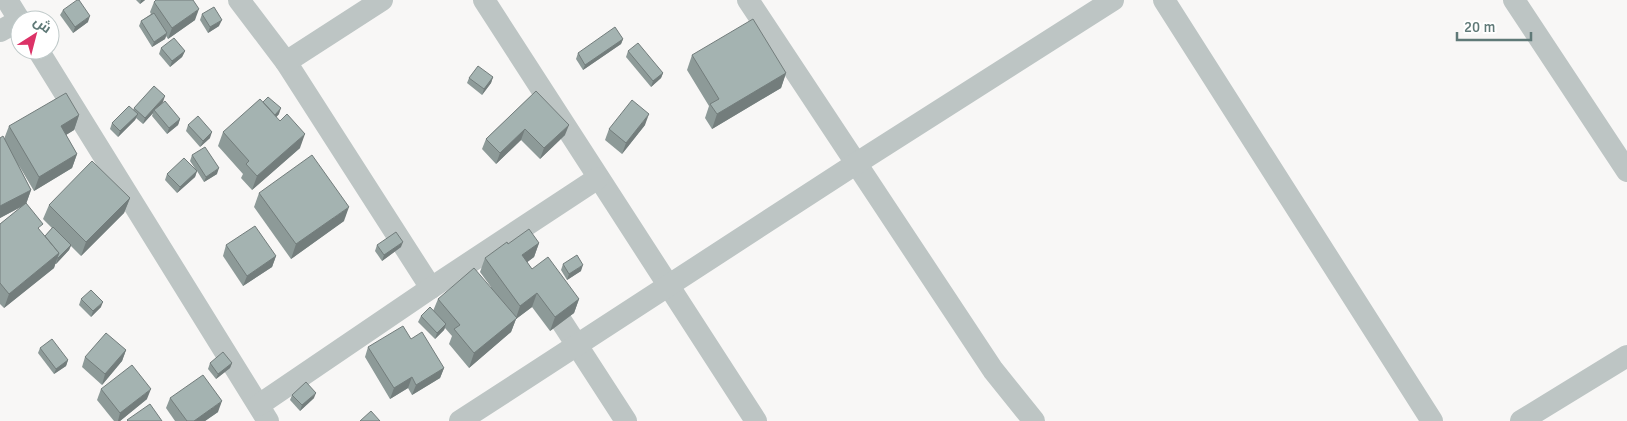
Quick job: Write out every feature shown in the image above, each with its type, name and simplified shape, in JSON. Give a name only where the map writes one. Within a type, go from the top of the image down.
[{"type":"street","points":[[239,0],[286,62],[431,288]]},
{"type":"street","points":[[286,62],[382,0]]},
{"type":"street","points":[[484,0],[756,421]]},
{"type":"street","points":[[748,0],[942,296],[993,370],[1034,421]]},
{"type":"street","points":[[460,421],[856,163],[1113,0]]},
{"type":"street","points":[[1164,0],[1432,421]]},
{"type":"street","points":[[1514,0],[1627,170]]},
{"type":"street","points":[[44,60],[263,413],[431,288],[513,247],[598,178]]},
{"type":"street","points":[[534,279],[626,421]]},
{"type":"street","points":[[1522,421],[1627,356]]},
{"type":"building","points":[[79,0],[90,16],[75,27],[63,10]]},
{"type":"building","points":[[156,0],[193,0],[199,9],[172,28],[154,2]]},
{"type":"building","points":[[214,7],[222,20],[210,27],[202,14]]},
{"type":"building","points":[[154,13],[167,33],[154,42],[141,21]]},
{"type":"building","points":[[753,19],[786,73],[717,114],[710,104],[719,99],[692,55]]},
{"type":"building","points":[[615,27],[623,39],[585,65],[578,53]]},
{"type":"building","points":[[174,38],[185,51],[172,61],[161,48]]},
{"type":"building","points":[[638,43],[663,73],[653,81],[628,51]]},
{"type":"building","points":[[478,66],[493,77],[484,89],[469,78]]},
{"type":"building","points":[[154,86],[165,96],[145,118],[134,108]]},
{"type":"building","points":[[536,91],[569,125],[544,148],[525,129],[500,153],[486,139]]},
{"type":"building","points":[[66,93],[79,115],[61,126],[77,154],[39,177],[9,126]]},
{"type":"building","points":[[268,97],[281,108],[275,115],[263,102]]},
{"type":"building","points":[[260,99],[280,121],[287,114],[305,134],[257,176],[246,164],[249,161],[223,132]]},
{"type":"building","points":[[632,100],[649,114],[626,143],[609,129]]},
{"type":"building","points":[[165,101],[180,119],[169,128],[154,110]]},
{"type":"building","points":[[129,106],[138,114],[120,131],[112,123]]},
{"type":"building","points":[[198,116],[212,132],[203,141],[188,125]]},
{"type":"building","points":[[3,136],[31,190],[0,206],[0,138]]},
{"type":"building","points":[[205,147],[219,168],[206,177],[192,155]]},
{"type":"building","points":[[312,155],[349,207],[296,244],[259,193]]},
{"type":"building","points":[[184,158],[197,171],[180,187],[167,174]]},
{"type":"building","points":[[92,161],[130,198],[86,242],[49,205]]},
{"type":"building","points":[[26,203],[43,224],[38,228],[59,253],[9,294],[0,283],[0,224]]},
{"type":"building","points":[[255,226],[276,256],[247,276],[226,245]]},
{"type":"building","points":[[53,227],[71,245],[58,258],[59,253],[45,236]]},
{"type":"building","points":[[529,229],[539,243],[522,255],[532,269],[548,257],[579,299],[555,317],[537,293],[520,306],[485,258]]},
{"type":"building","points":[[396,232],[403,242],[384,255],[377,245]]},
{"type":"building","points":[[577,255],[583,265],[569,274],[563,264]]},
{"type":"building","points":[[474,268],[517,318],[474,353],[454,329],[460,325],[438,299]]},
{"type":"building","points":[[91,290],[103,302],[93,311],[81,299]]},
{"type":"building","points":[[430,307],[446,324],[437,333],[421,316]]},
{"type":"building","points":[[403,326],[411,339],[422,332],[444,368],[416,385],[412,377],[394,388],[368,347]]},
{"type":"building","points":[[106,333],[126,350],[105,374],[85,357]]},
{"type":"building","points":[[52,339],[68,360],[56,369],[40,348]]},
{"type":"building","points":[[223,352],[232,363],[218,374],[210,363]]},
{"type":"building","points":[[132,365],[151,389],[120,413],[101,389]]},
{"type":"building","points":[[203,375],[222,401],[194,421],[187,421],[170,398]]},
{"type":"building","points":[[306,382],[316,393],[302,405],[292,395]]},
{"type":"building","points":[[150,404],[162,421],[127,420]]},
{"type":"building","points":[[371,411],[380,421],[360,421]]}]
